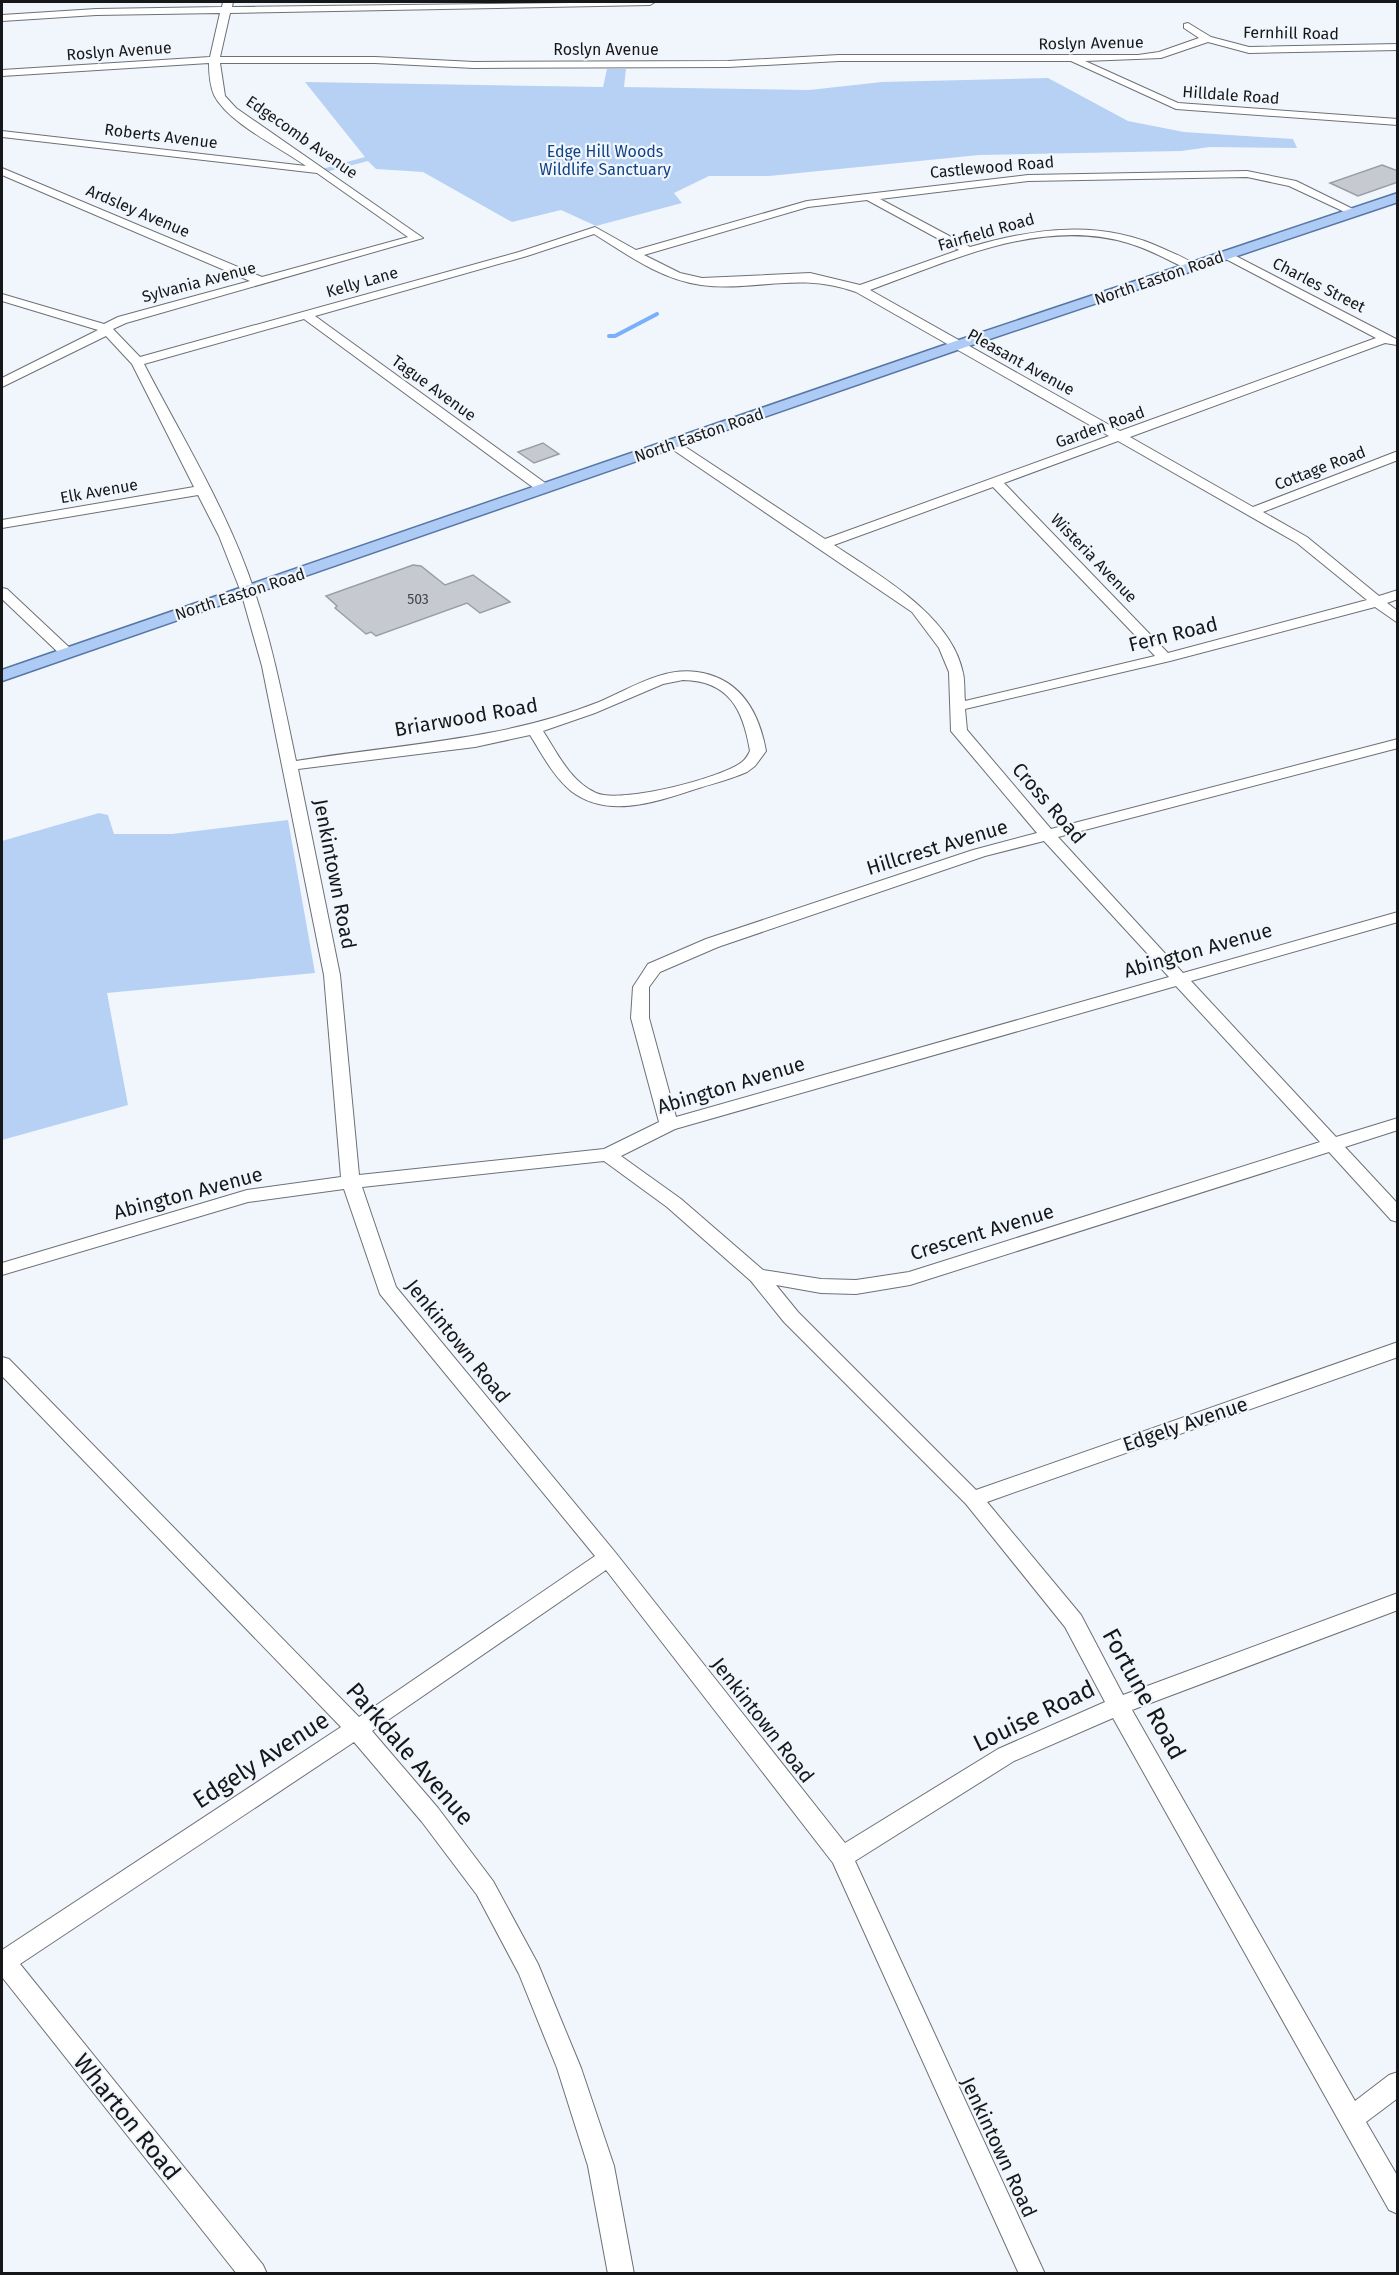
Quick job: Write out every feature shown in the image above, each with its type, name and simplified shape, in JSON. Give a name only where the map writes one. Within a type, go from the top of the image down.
[{"type":"main road","name":"North Easton Road","points":[[2,676],[958,345],[1398,197]]},
{"type":"street","points":[[2,18],[227,5],[651,2]]},
{"type":"street","name":"Edgecomb Avenue","points":[[227,5],[214,60],[214,77],[221,98],[238,114],[316,170],[417,238]]},
{"type":"street","name":"Fernhill Road","points":[[1188,26],[1207,39],[1238,48],[1263,51],[1398,47]]},
{"type":"street","name":"Roslyn Avenue","points":[[2,73],[214,60],[375,60],[484,65],[728,63],[839,58],[1072,59],[1161,55],[1207,39]]},
{"type":"street","name":"Hilldale Road","points":[[1072,59],[1176,106],[1398,122]]},
{"type":"street","name":"Roberts Avenue","points":[[2,134],[316,170]]},
{"type":"street","name":"Ardsley Avenue","points":[[2,171],[262,282]]},
{"type":"street","name":"Castlewood Road","points":[[635,254],[793,207],[1012,179],[1247,174],[1292,183],[1353,212]]},
{"type":"street","points":[[867,196],[970,252]]},
{"type":"street","name":"Pleasant Avenue","points":[[595,230],[662,270],[688,279],[736,284],[782,278],[818,277],[860,289],[1302,540],[1398,619]]},
{"type":"street","name":"Kelly Lane","points":[[137,362],[523,254],[595,230]]},
{"type":"street","name":"Fairfield Road","points":[[860,289],[970,252],[1034,234],[1076,231],[1128,239],[1191,267]]},
{"type":"street","name":"Sylvania Avenue","points":[[2,383],[98,337],[106,329],[122,320],[417,238]]},
{"type":"street","name":"Charles Street","points":[[1226,255],[1392,341]]},
{"type":"street","name":"Jenkintown Road","points":[[2,297],[106,329],[137,362],[226,536],[248,592],[269,666],[291,766],[332,975],[351,1182],[387,1289],[608,1558],[842,1857],[1032,2274]]},
{"type":"street","name":"Tague Avenue","points":[[306,315],[543,488]]},
{"type":"street","name":"Garden Road","points":[[825,544],[1392,341]]},
{"type":"street","name":"Cross Road","points":[[673,445],[825,544],[917,609],[946,648],[956,672],[959,731],[1048,836],[1330,1145],[1398,1216]]},
{"type":"street","name":"Cottage Road","points":[[1254,511],[1398,455]]},
{"type":"street","name":"Wisteria Avenue","points":[[997,483],[1165,658]]},
{"type":"street","name":"Elk Avenue","points":[[2,524],[203,490]]},
{"type":"street","points":[[2,592],[67,653]]},
{"type":"street","name":"Fern Road","points":[[957,707],[1165,658],[1377,602],[1398,594]]},
{"type":"street","name":"Briarwood Road","points":[[291,766],[534,729],[609,703],[660,678],[679,675],[711,679],[730,687],[738,696],[756,733],[758,751],[748,765],[732,772],[645,799],[609,800],[592,796],[578,789],[534,729]]},
{"type":"street","name":"Hillcrest Avenue","points":[[669,1125],[640,1018],[641,987],[654,968],[712,943],[979,853],[1398,743]]},
{"type":"street","name":"Abington Avenue","points":[[2,1269],[247,1196],[351,1182],[608,1155],[669,1125],[1398,917]]},
{"type":"street","name":"Crescent Avenue","points":[[759,1276],[832,1287],[856,1287],[910,1278],[1398,1124]]},
{"type":"street","points":[[608,1155],[674,1203],[759,1276]]},
{"type":"street","name":"Fortune Road","points":[[759,1276],[791,1317],[973,1499],[1073,1621],[1118,1706],[1398,2202]]},
{"type":"street","name":"Edgely Avenue","points":[[973,1499],[1398,1349]]},
{"type":"street","name":"Parkdale Avenue","points":[[2,1364],[357,1729],[430,1815],[485,1888],[530,1971],[569,2068],[601,2166],[621,2274]]},
{"type":"street","name":"Edgely Avenue","points":[[2,1962],[357,1729],[608,1558]]},
{"type":"street","name":"Louise Road","points":[[842,1857],[1006,1755],[1118,1706],[1398,1601]]},
{"type":"street","name":"Wharton Road","points":[[2,1962],[254,2274]]},
{"type":"street","points":[[1352,2118],[1398,2083]]},
{"type":"green space","name":"Edge Hill Woods Wildlife Sanctuary","points":[[607,69],[626,69],[624,87],[809,90],[882,82],[1048,78],[1128,121],[1184,132],[1293,139],[1297,148],[1210,147],[1181,151],[979,155],[769,176],[709,176],[674,193],[682,203],[596,226],[561,210],[512,222],[423,172],[376,169],[368,161],[326,172],[322,169],[365,157],[305,82],[603,87]]},
{"type":"green space","points":[[99,813],[108,815],[114,834],[172,834],[288,820],[315,973],[107,993],[128,1105],[2,1140],[2,841]]},
{"type":"building","points":[[1382,165],[1398,171],[1398,182],[1358,196],[1330,183]]},
{"type":"building","points":[[543,443],[559,454],[534,463],[518,452]]},
{"type":"building","points":[[413,565],[421,566],[445,585],[473,575],[510,602],[480,613],[467,603],[376,636],[371,632],[366,634],[335,608],[337,606],[326,596]]},
{"type":"waterway","points":[[609,336],[615,336],[657,314]]}]
